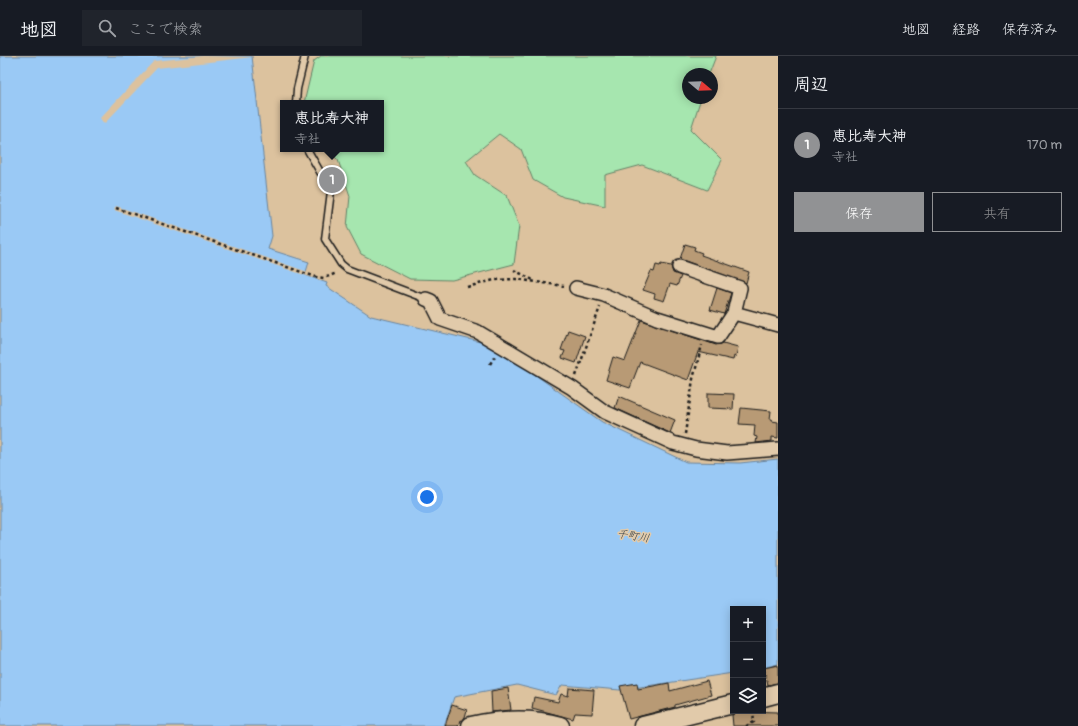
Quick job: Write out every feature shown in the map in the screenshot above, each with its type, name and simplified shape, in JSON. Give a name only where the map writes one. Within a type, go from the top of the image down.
[{"type":"main road","points":[[766,696],[778,693]]},
{"type":"main road","points":[[643,726],[730,705]]},
{"type":"main road","points":[[471,726],[534,721],[560,726]]},
{"type":"street","points":[[576,288],[604,295],[657,318],[718,337],[734,313],[740,288],[679,267]]},
{"type":"street","points":[[426,299],[431,301],[440,319],[478,332],[572,388],[612,416],[673,443],[684,447],[727,453],[778,449]]},
{"type":"street","points":[[734,313],[778,325]]},
{"type":"lane","points":[[296,100],[297,89],[305,56]]},
{"type":"lane","points":[[309,152],[331,191],[325,238],[341,264],[347,269],[426,299]]},
{"type":"path","points":[[116,208],[316,277],[324,278],[347,269]]},
{"type":"path","points":[[514,270],[539,282]]},
{"type":"path","points":[[467,286],[494,280],[516,279],[576,288]]},
{"type":"path","points":[[572,388],[604,295]]},
{"type":"path","points":[[684,447],[693,379],[705,333]]},
{"type":"path","points":[[746,726],[754,722],[753,714]]},
{"type":"green space","points":[[321,56],[716,56],[711,68],[682,68],[682,104],[699,104],[691,129],[722,160],[707,190],[642,165],[605,175],[605,206],[563,197],[533,180],[521,149],[499,134],[466,161],[475,175],[507,196],[519,226],[514,264],[452,280],[410,279],[361,254],[347,227],[350,196],[338,160],[329,152],[384,152],[384,100],[305,100],[314,61]]},
{"type":"water","name":"千町川","points":[[0,56],[252,56],[272,236],[268,249],[309,262],[305,275],[327,283],[326,286],[371,316],[493,345],[602,422],[686,462],[740,463],[778,459],[778,664],[766,667],[766,606],[730,606],[730,673],[620,690],[562,685],[556,695],[517,685],[454,697],[444,726],[0,726]]},
{"type":"pier","points":[[203,56],[253,57],[157,68],[104,124],[100,118],[154,61]]},
{"type":"pier","points":[[116,206],[308,272],[307,274],[314,276],[313,278],[114,210]]},
{"type":"building","points":[[685,244],[695,247],[694,250],[702,253],[701,255],[749,272],[746,283],[680,259]]},
{"type":"building","points":[[661,264],[671,266],[673,273],[681,276],[677,286],[670,284],[664,301],[654,298],[655,294],[643,290],[651,271],[654,272],[656,265],[660,266]]},
{"type":"building","points":[[717,288],[731,293],[724,314],[710,310]]},
{"type":"building","points":[[641,320],[716,345],[723,343],[738,347],[736,357],[734,356],[733,360],[698,352],[688,380],[640,362],[630,388],[606,380],[613,357],[625,361]]},
{"type":"building","points":[[568,330],[585,336],[576,363],[562,358],[565,351],[561,350]]},
{"type":"building","points":[[708,393],[734,394],[733,409],[708,408]]},
{"type":"building","points":[[619,396],[675,420],[670,433],[615,408]]},
{"type":"building","points":[[741,408],[771,411],[770,419],[778,422],[778,438],[772,437],[772,441],[756,443],[757,437],[754,436],[755,425],[739,424]]},
{"type":"building","points":[[778,665],[778,683],[768,685],[766,668]]},
{"type":"building","points":[[707,681],[711,695],[675,705],[675,707],[629,719],[620,686],[637,683],[638,689],[669,683],[670,691]]},
{"type":"building","points":[[508,688],[511,710],[492,712],[491,691]]},
{"type":"building","points":[[569,688],[594,690],[592,714],[575,713],[573,719],[532,708],[534,697],[558,702],[561,694],[568,696]]},
{"type":"building","points":[[452,705],[467,710],[465,717],[462,721],[460,720],[458,726],[445,726]]},
{"type":"building","points":[[766,712],[778,712],[778,726],[733,726],[732,715],[766,714]]},
{"type":"place","name":"恵比寿大神","points":[[332,180]]}]
